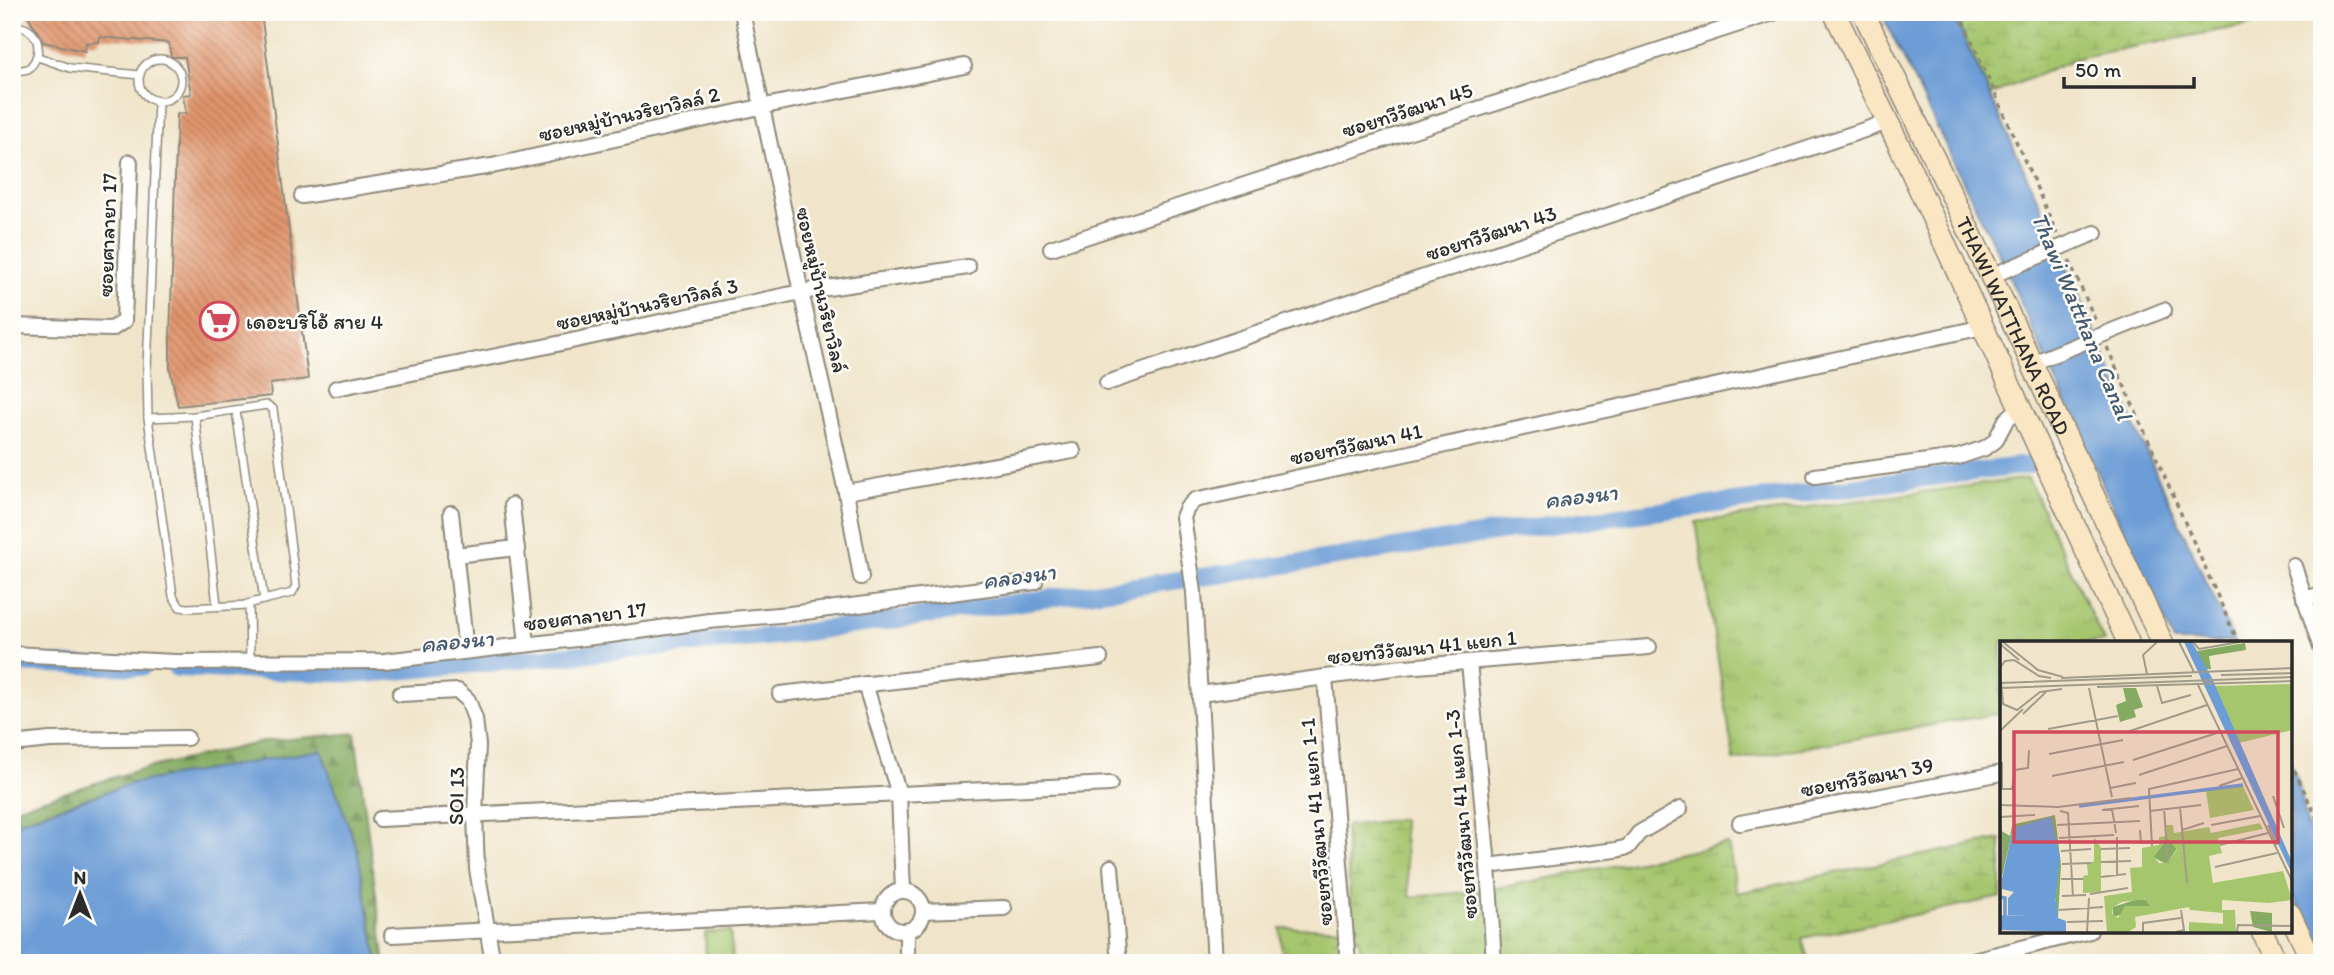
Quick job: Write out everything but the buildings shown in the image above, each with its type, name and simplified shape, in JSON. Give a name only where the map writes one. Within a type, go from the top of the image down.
[{"type":"main road","name":"THAWI WATTHANA ROAD","points":[[1834,12],[1888,122],[2129,641]]},
{"type":"main road","name":"THAWI WATTHANA ROAD","points":[[1863,12],[2040,360],[2162,641]]},
{"type":"main road","points":[[2292,918],[2313,963]]},
{"type":"main road","points":[[2263,933],[2277,963]]},
{"type":"street","name":"ซอยหมู่บ้านวริยาวิลล์","points":[[742,12],[760,107],[846,492],[862,576]]},
{"type":"street","name":"ซอยทวีวัฒนา 45","points":[[1051,248],[1776,12]]},
{"type":"street","name":"ซอยหมู่บ้านวริยาวิลล์ 2","points":[[302,196],[492,166],[760,107],[964,66]]},
{"type":"street","name":"ซอยทวีวัฒนา 43","points":[[1107,383],[1888,122]]},
{"type":"street","name":"ซอยศาลายา 17","points":[[12,326],[112,329],[124,321],[130,162]]},
{"type":"street","points":[[1998,273],[2095,233]]},
{"type":"street","name":"ซอยหมู่บ้านวริยาวิลล์ 3","points":[[336,388],[801,292],[968,267]]},
{"type":"street","points":[[2040,360],[2164,310]]},
{"type":"street","name":"ซอยทวีวัฒนา 41","points":[[1215,963],[1194,592],[1184,517],[1187,508],[1195,500],[1983,327]]},
{"type":"street","points":[[1815,476],[1967,454],[1995,441],[2006,419],[2020,407]]},
{"type":"street","points":[[846,492],[1073,451]]},
{"type":"street","points":[[512,505],[527,644]]},
{"type":"street","points":[[451,513],[466,651]]},
{"type":"street","points":[[456,555],[517,548]]},
{"type":"street","points":[[2294,566],[2322,651]]},
{"type":"street","name":"ซอยศาลายา 17","points":[[12,654],[175,662],[384,661],[709,621],[790,614],[1035,582]]},
{"type":"street","points":[[2304,599],[2322,594]]},
{"type":"street","name":"ซอยทวีวัฒนา 41 แยก 1","points":[[1200,694],[1393,668],[1649,647]]},
{"type":"street","points":[[780,694],[1100,658]]},
{"type":"street","name":"ซอยทวีวัฒนา 41 แยก 1-3","points":[[1469,663],[1494,963]]},
{"type":"street","name":"ซอยทวีวัฒนา 41 แยก 1-1","points":[[1325,677],[1348,963]]},
{"type":"street","points":[[865,684],[899,794],[903,891]]},
{"type":"street","name":"SOI 13","points":[[400,694],[458,691],[468,700],[475,719],[478,745],[475,815],[477,869],[493,963]]},
{"type":"street","points":[[12,744],[50,740],[187,738]]},
{"type":"street","name":"ซอยทวีวัฒนา 39","points":[[1740,823],[2000,773]]},
{"type":"street","points":[[380,819],[1110,784]]},
{"type":"street","points":[[1488,866],[1628,847],[1639,833],[1680,809]]},
{"type":"street","points":[[1111,867],[1119,963]]},
{"type":"street","points":[[903,891],[915,895],[923,911],[919,924],[906,931],[893,929],[887,924],[883,911],[886,899],[903,891]]},
{"type":"street","points":[[923,911],[1004,908]]},
{"type":"street","points":[[393,935],[883,911]]},
{"type":"street","points":[[906,931],[907,963]]},
{"type":"street","points":[[1961,963],[2082,933]]},
{"type":"lane","points":[[12,26],[27,28],[38,41],[38,57],[28,69],[12,72]]},
{"type":"lane","points":[[38,57],[70,68],[140,75]]},
{"type":"lane","points":[[166,60],[177,68],[181,81],[172,98],[158,101],[151,99],[141,89],[140,75],[153,61],[166,60]]},
{"type":"lane","points":[[158,101],[147,369],[148,418],[173,596],[180,607],[188,608],[249,605],[250,662]]},
{"type":"lane","points":[[148,418],[195,416],[267,405],[273,409],[296,586],[292,593],[244,605]]},
{"type":"lane","points":[[236,411],[264,600]]},
{"type":"lane","points":[[195,416],[217,605]]},
{"type":"path","points":[[2292,765],[2322,829]]},
{"type":"green space","points":[[1952,12],[2315,12],[2081,57],[1990,95]]},
{"type":"green space","points":[[2028,478],[2104,641],[2000,641],[2000,713],[1734,760],[1696,522]]},
{"type":"green space","points":[[355,733],[385,963],[378,963],[357,849],[133,783],[20,821],[12,828],[12,809],[138,770],[267,741]]},
{"type":"green space","points":[[1402,819],[1410,897],[1482,891],[1728,844],[1737,893],[2000,839],[2000,897],[1802,938],[1809,963],[1361,963],[1359,937],[1330,959],[1329,963],[1283,963],[1280,928],[1352,928],[1345,826]]},
{"type":"green space","points":[[730,931],[733,963],[706,963],[705,933]]},
{"type":"water","name":"Thawi Watthana Canal","points":[[1881,12],[1952,12],[2051,229],[2135,427],[2234,641],[2174,641],[2001,259]]},
{"type":"water","points":[[321,750],[357,849],[378,963],[12,963],[12,828],[20,821],[133,783]]},
{"type":"water","points":[[2292,768],[2298,781],[2308,828],[2322,850],[2322,957],[2292,894]]},
{"type":"waterway","name":"คลองนา","points":[[177,668],[365,674],[776,636],[1245,571],[1525,528],[2029,465]]},
{"type":"waterway","name":"คลองนา","points":[[12,663],[142,667]]},
{"type":"place","name":"เดอะบริโอ้ สาย 4","points":[[219,321]]}]
